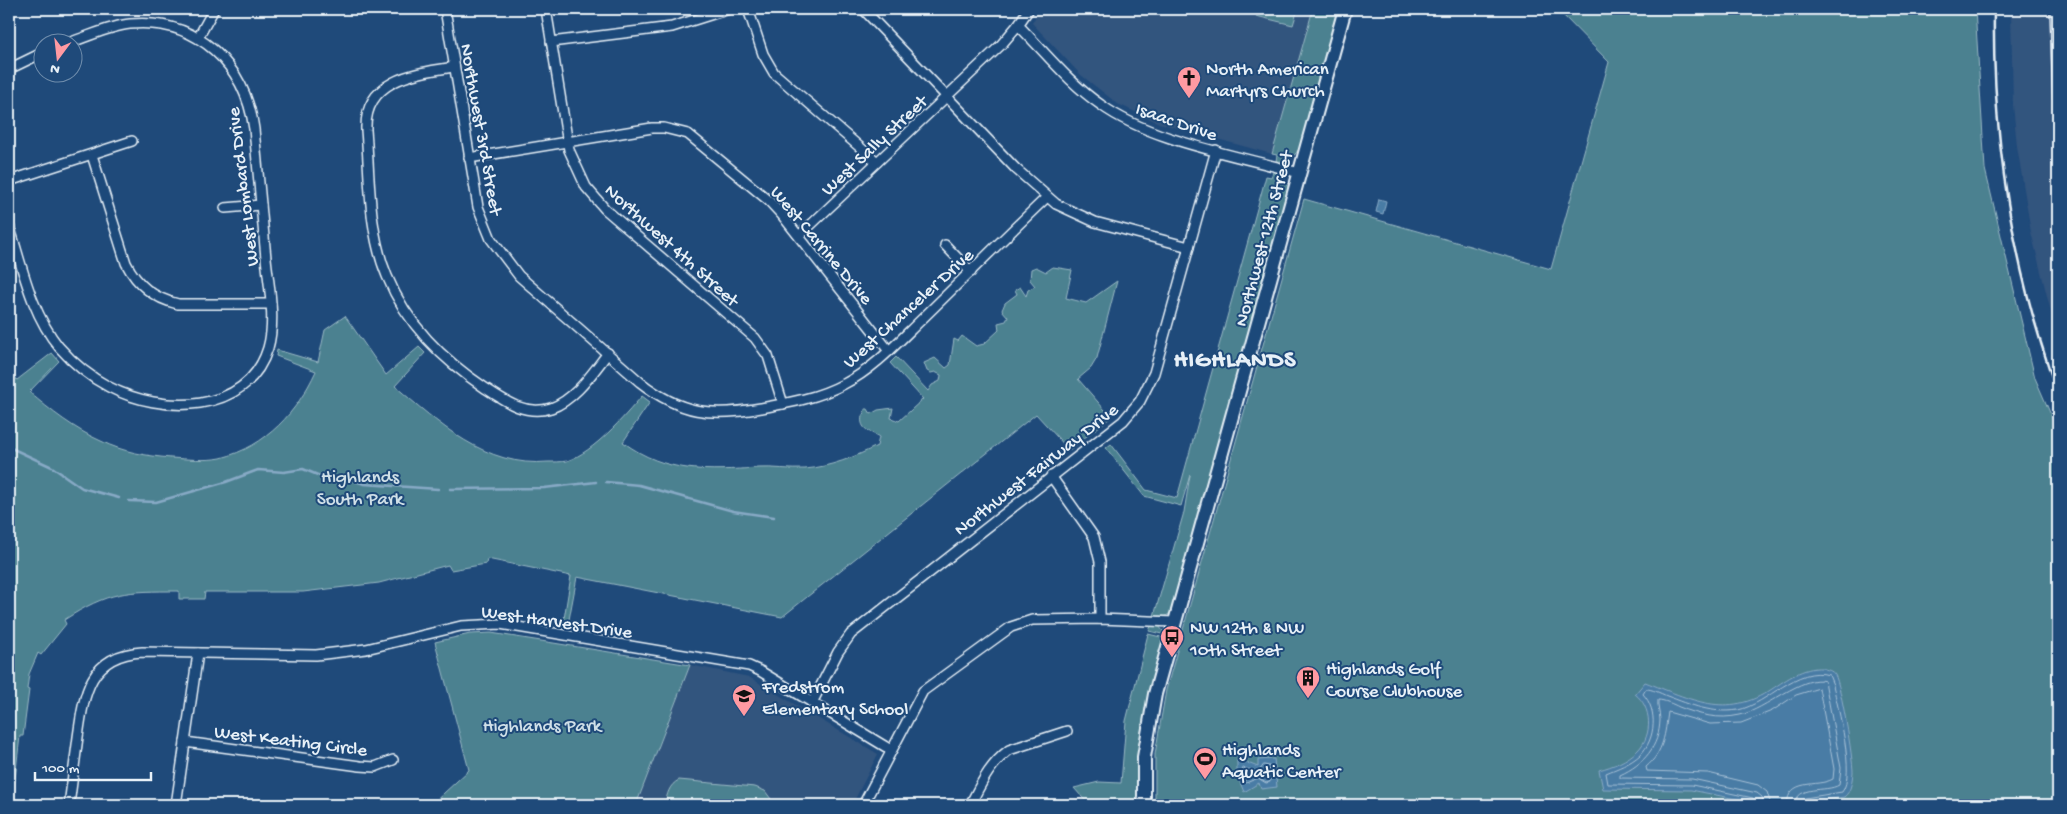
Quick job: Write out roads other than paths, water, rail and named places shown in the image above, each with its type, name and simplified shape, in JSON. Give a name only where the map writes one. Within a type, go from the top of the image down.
[{"type":"main road","name":"Northwest 12th Street","points":[[1144,805],[1144,758],[1148,724],[1174,622],[1345,9]]},
{"type":"street","points":[[198,38],[214,9]]},
{"type":"street","name":"Northwest 3rd Street","points":[[445,9],[469,158],[483,224],[498,251],[519,276],[608,353]]},
{"type":"street","name":"Northwest 4th Street","points":[[546,9],[568,141],[578,174],[594,198],[761,345],[771,363],[783,404]]},
{"type":"street","points":[[551,42],[672,27],[729,9]]},
{"type":"street","points":[[748,9],[763,54],[774,73],[877,162]]},
{"type":"street","points":[[863,9],[1016,169],[1047,197],[1082,217],[1189,247]]},
{"type":"street","name":"West Sally Street","points":[[799,236],[947,97],[1018,26],[1029,9]]},
{"type":"street","points":[[2055,9],[2058,96]]},
{"type":"street","name":"West Lombard Drive","points":[[9,225],[34,303],[50,334],[65,353],[88,374],[109,387],[136,398],[170,404],[199,404],[220,398],[236,390],[254,374],[266,352],[271,335],[270,304],[250,103],[234,71],[220,55],[198,38],[172,28],[144,24],[114,27],[82,38]]},
{"type":"street","name":"Isaac Drive","points":[[1018,26],[1072,82],[1102,106],[1146,130],[1299,173]]},
{"type":"street","points":[[9,69],[32,58]]},
{"type":"street","points":[[454,67],[388,84],[375,97],[367,114],[366,130],[376,235],[387,276],[401,305],[419,330],[443,357],[505,402],[522,409],[543,410],[568,399],[608,353]]},
{"type":"street","name":"West Carrine Drive","points":[[469,158],[652,128],[664,128],[688,134],[768,200],[799,236],[889,351]]},
{"type":"street","points":[[9,181],[132,141]]},
{"type":"street","name":"Northwest Fairway Drive","points":[[812,703],[838,652],[851,634],[1123,421],[1147,390],[1154,373],[1216,150]]},
{"type":"street","points":[[92,154],[126,263],[132,274],[146,290],[166,301],[178,304],[270,304]]},
{"type":"street","name":"West Chanceler Drive","points":[[608,353],[649,389],[685,408],[726,414],[812,398],[845,384],[861,374],[889,351],[1047,197]]},
{"type":"street","points":[[225,208],[261,204]]},
{"type":"street","points":[[946,245],[970,272]]},
{"type":"street","points":[[1051,476],[1094,537],[1100,562],[1100,619]]},
{"type":"street","points":[[863,805],[923,691],[1011,627],[1032,620],[1100,619],[1174,622]]},
{"type":"street","name":"West Harvest Drive","points":[[198,653],[316,656],[342,653],[461,626],[500,624],[743,665],[760,671],[891,750]]},
{"type":"street","points":[[68,805],[84,695],[92,678],[100,669],[115,658],[134,653],[198,653],[176,805]]},
{"type":"street","points":[[970,805],[989,769],[1001,756],[1009,750],[1067,731]]},
{"type":"street","name":"West Keating Circle","points":[[185,742],[360,766],[375,766],[393,760]]},
{"type":"water","points":[[1379,199],[1386,201],[1383,214],[1376,212]]},
{"type":"water","points":[[1822,668],[1831,671],[1835,675],[1846,722],[1853,772],[1850,789],[1844,797],[1793,805],[1766,805],[1691,790],[1603,789],[1599,770],[1625,760],[1638,750],[1646,737],[1648,729],[1647,713],[1645,706],[1635,694],[1645,682],[1693,700],[1708,704],[1724,705],[1755,698],[1796,674],[1808,669]]},
{"type":"water","points":[[1237,759],[1258,767],[1258,760],[1274,759],[1277,787],[1261,789],[1259,783],[1244,792],[1237,775]]},
{"type":"waterway","points":[[9,447],[52,467],[82,488],[119,498]]},
{"type":"waterway","points":[[129,501],[156,502],[226,482],[258,470],[284,472],[303,469],[325,478],[344,477],[364,484],[438,489]]},
{"type":"waterway","points":[[450,489],[544,488],[596,482]]},
{"type":"waterway","points":[[606,482],[639,485],[733,511],[774,517]]},
{"type":"railway","points":[[1994,9],[1997,107],[2008,204],[2029,300],[2058,394]]},
{"type":"place","name":"North American Martyrs Church","points":[[1189,99]]},
{"type":"place","name":"NW 12th & NW 10th Street","points":[[1172,658]]},
{"type":"place","name":"Highlands Golf Course Clubhouse","points":[[1308,699]]},
{"type":"place","name":"Fredstrom Elementary School","points":[[744,717]]},
{"type":"place","name":"Highlands Aquatic Center","points":[[1205,780]]},
{"type":"district","name":"HIGHLANDS","points":[[1235,358]]},
{"type":"park label","name":"Highlands South Park","points":[[360,486]]},
{"type":"park label","name":"Highlands Park","points":[[542,724]]}]
